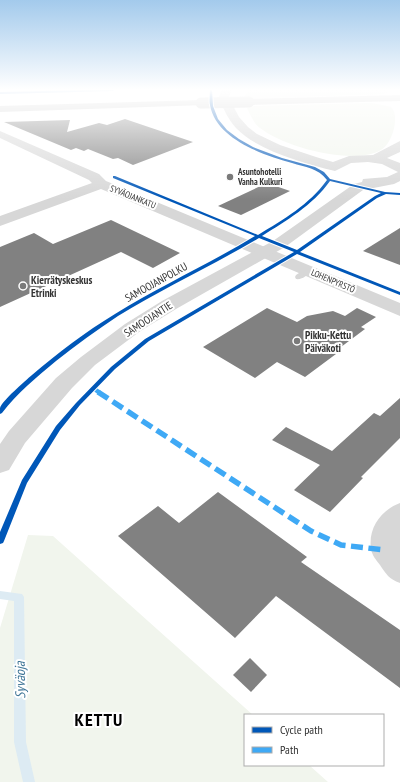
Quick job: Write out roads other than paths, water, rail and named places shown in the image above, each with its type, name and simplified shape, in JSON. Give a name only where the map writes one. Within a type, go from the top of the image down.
[{"type":"street","points":[[242,126],[268,144],[362,182],[397,166]]},
{"type":"street","points":[[0,134],[94,177],[101,184]]},
{"type":"street","points":[[290,152],[346,159],[374,159],[397,166]]},
{"type":"street","points":[[339,172],[346,159]]},
{"type":"street","name":"SAMOOJANTIE","points":[[0,464],[17,437],[41,408],[64,383],[88,361],[132,328],[169,305],[279,244],[327,209],[397,166]]},
{"type":"street","name":"SAMOOJANTIE","points":[[327,209],[337,195],[342,184],[339,172]]},
{"type":"street","name":"SYVÄOJANKATU","points":[[0,221],[101,184],[265,252]]},
{"type":"street","name":"LOHENPYRSTÖ","points":[[265,252],[303,274],[400,310]]},
{"type":"street","points":[[400,514],[385,531],[384,550],[400,570]]},
{"type":"waterway","name":"Syväoja","points":[[0,595],[19,597],[20,742],[29,782]]},
{"type":"place","name":"Asuntohotelli Vanha Kulkuri","points":[[230,177]]},
{"type":"place","name":"Kierrätyskeskus Etrinki","points":[[23,286]]},
{"type":"place","name":"Pikku-Kettu Päiväkoti","points":[[297,341]]},
{"type":"district","name":"KETTU","points":[[99,720]]}]
